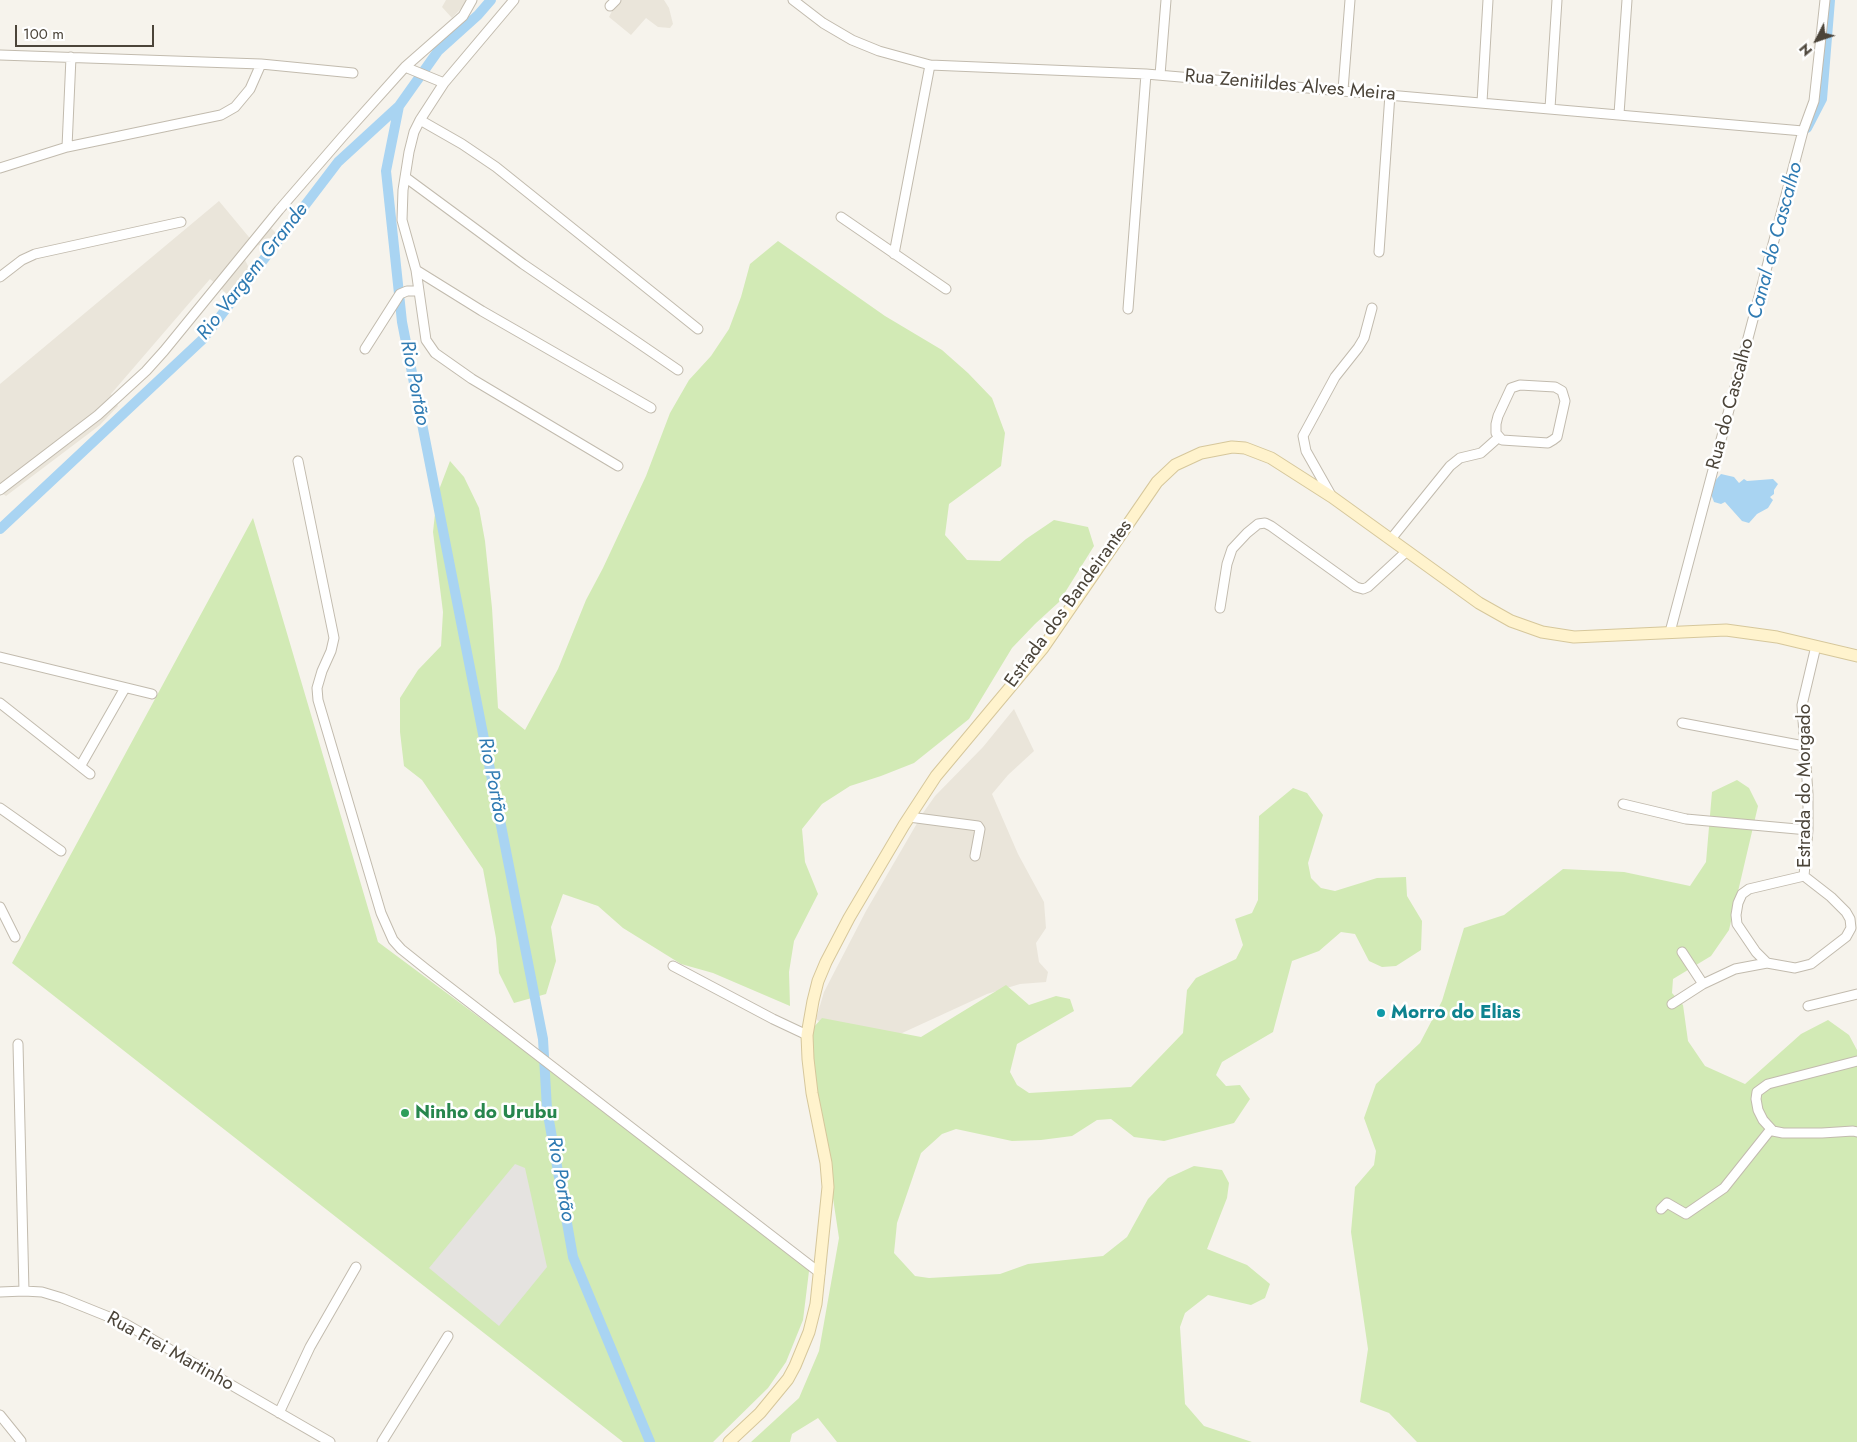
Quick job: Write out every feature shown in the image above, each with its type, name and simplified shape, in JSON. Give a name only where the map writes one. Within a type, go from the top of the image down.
[{"type":"main road","name":"Estrada dos Bandeirantes","points":[[729,1442],[771,1400],[788,1379],[809,1332],[820,1272],[828,1187],[826,1163],[812,1094],[807,1035],[813,1001],[826,962],[849,918],[909,817],[936,776],[1043,648],[1156,482],[1175,464],[1216,449],[1232,447],[1245,448],[1264,455],[1282,464],[1332,497],[1479,603],[1511,621],[1542,632],[1574,637],[1726,630],[1776,637],[1857,656]]},
{"type":"street","points":[[0,490],[98,415],[146,371],[285,203],[405,67],[463,16],[472,0]]},
{"type":"street","points":[[514,0],[444,83],[420,120],[411,146],[405,178],[402,220],[415,267],[426,340],[435,353],[472,379],[618,466]]},
{"type":"street","name":"Rua Zenitildes Alves Meira","points":[[793,0],[823,23],[852,40],[879,51],[930,65],[1160,75],[1803,130]]},
{"type":"street","points":[[1160,75],[1166,0]]},
{"type":"street","points":[[1343,90],[1350,0]]},
{"type":"street","points":[[1482,102],[1488,0]]},
{"type":"street","points":[[1550,108],[1557,0]]},
{"type":"street","points":[[1619,114],[1627,0]]},
{"type":"street","name":"Rua do Cascalho","points":[[1670,632],[1803,130],[1810,115],[1817,85],[1825,0]]},
{"type":"street","points":[[0,54],[261,64],[353,73]]},
{"type":"street","points":[[67,147],[71,57]]},
{"type":"street","points":[[0,168],[67,147],[221,115],[235,107],[250,88],[261,64]]},
{"type":"street","points":[[894,254],[930,65]]},
{"type":"street","points":[[405,67],[444,83]]},
{"type":"street","points":[[1128,310],[1146,74]]},
{"type":"street","points":[[1379,252],[1390,94]]},
{"type":"street","points":[[420,120],[462,144],[496,167],[698,329]]},
{"type":"street","points":[[405,178],[523,264],[678,370]]},
{"type":"street","points":[[841,217],[946,289]]},
{"type":"street","points":[[0,277],[22,260],[34,254],[181,222]]},
{"type":"street","points":[[415,267],[482,311],[651,408]]},
{"type":"street","points":[[364,349],[397,297],[407,291],[419,291]]},
{"type":"street","points":[[1332,497],[1306,451],[1303,436],[1335,377],[1364,338],[1372,308]]},
{"type":"street","points":[[1515,386],[1555,387],[1562,391],[1565,401],[1557,437],[1553,440],[1548,443],[1502,440],[1499,437],[1496,433],[1496,424],[1511,388],[1515,386]]},
{"type":"street","points":[[1391,540],[1450,466],[1460,458],[1481,453],[1499,437]]},
{"type":"street","points":[[298,461],[334,638],[317,688],[318,700],[381,913],[393,940],[401,949],[537,1055],[820,1272]]},
{"type":"street","points":[[1220,608],[1227,564],[1232,549],[1247,532],[1258,524],[1265,523],[1271,526],[1356,587],[1364,589],[1407,551]]},
{"type":"street","name":"Estrada do Morgado","points":[[1767,963],[1795,968],[1804,966],[1818,959],[1846,937],[1851,928],[1850,919],[1846,912],[1831,897],[1804,876],[1808,830],[1808,794],[1802,706],[1816,646]]},
{"type":"street","points":[[0,657],[152,694]]},
{"type":"street","points":[[81,765],[125,688]]},
{"type":"street","points":[[0,703],[90,774]]},
{"type":"street","points":[[1682,723],[1804,746]]},
{"type":"street","points":[[1623,804],[1686,818],[1808,830]]},
{"type":"street","points":[[0,808],[61,851]]},
{"type":"street","points":[[909,817],[978,826],[980,829],[975,856]]},
{"type":"street","points":[[1767,963],[1756,952],[1737,924],[1738,903],[1742,894],[1749,889],[1804,876]]},
{"type":"street","points":[[0,907],[15,936]]},
{"type":"street","points":[[1682,952],[1703,984]]},
{"type":"street","points":[[1672,1004],[1703,984],[1735,969],[1767,963]]},
{"type":"street","points":[[673,966],[807,1035]]},
{"type":"street","points":[[1808,1006],[1857,994]]},
{"type":"street","points":[[18,1044],[24,1291]]},
{"type":"street","points":[[1857,1061],[1768,1084],[1761,1087],[1757,1092],[1756,1099],[1758,1110],[1763,1120],[1773,1131],[1783,1133],[1857,1132]]},
{"type":"street","points":[[1661,1209],[1666,1203],[1686,1214],[1724,1188],[1770,1129]]},
{"type":"street","points":[[279,1413],[310,1347],[356,1267]]},
{"type":"street","name":"Rua Frei Martinho","points":[[0,1292],[42,1292],[124,1323],[330,1442]]},
{"type":"street","points":[[382,1442],[448,1336]]},
{"type":"street","points":[[0,1415],[21,1441]]},
{"type":"shaded area","points":[[446,0],[469,0],[452,18],[442,7]]},
{"type":"shaded area","points":[[620,0],[664,0],[669,8],[673,24],[670,28],[658,27],[646,18],[631,35],[609,17],[616,3]]},
{"type":"shaded area","points":[[219,201],[253,242],[269,226],[278,235],[265,248],[258,245],[245,260],[249,268],[227,294],[210,279],[111,394],[118,406],[100,425],[6,496],[0,492],[0,384]]},
{"type":"shaded area","points":[[1014,709],[1034,751],[1008,775],[992,794],[1018,854],[1044,902],[1046,928],[1036,943],[1039,962],[1048,972],[1046,982],[1020,984],[987,994],[900,1034],[825,1027],[816,1019],[824,992],[866,911],[923,813],[935,796],[983,747]]},
{"type":"shaded area","points":[[515,1164],[525,1168],[547,1267],[499,1326],[429,1268]]},
{"type":"green space","points":[[778,241],[885,316],[942,350],[992,398],[1005,433],[1001,466],[949,504],[945,535],[967,560],[1000,561],[1026,539],[1054,520],[1088,527],[1094,546],[1059,602],[1012,648],[969,719],[914,763],[850,786],[822,804],[802,829],[805,862],[818,894],[794,941],[789,972],[790,1006],[713,973],[681,964],[623,928],[598,906],[563,894],[551,927],[556,961],[546,994],[514,1003],[499,973],[496,938],[483,869],[422,780],[404,766],[400,732],[400,698],[418,670],[441,646],[443,612],[433,532],[437,495],[450,461],[464,477],[479,508],[485,541],[492,608],[498,708],[525,730],[558,669],[586,600],[646,476],[670,413],[689,380],[711,356],[729,329],[741,297],[750,264]]},
{"type":"green space","name":"Ninho do Urubu","points":[[253,518],[378,942],[810,1263],[803,1320],[786,1362],[768,1388],[713,1442],[623,1442],[12,963]]},
{"type":"green space","points":[[1737,780],[1749,788],[1758,806],[1729,930],[1711,956],[1673,979],[1672,993],[1683,1005],[1688,1041],[1705,1066],[1745,1084],[1801,1034],[1828,1020],[1849,1035],[1857,1050],[1857,1442],[1417,1442],[1389,1413],[1360,1402],[1368,1349],[1351,1232],[1355,1187],[1374,1165],[1376,1151],[1364,1118],[1376,1084],[1420,1043],[1442,1001],[1464,928],[1504,915],[1563,869],[1624,872],[1690,886],[1706,862],[1712,792]]},
{"type":"green space","points":[[1293,788],[1307,793],[1323,815],[1308,863],[1311,878],[1321,888],[1335,891],[1377,878],[1406,877],[1407,896],[1422,921],[1421,950],[1396,966],[1382,967],[1369,961],[1355,934],[1341,932],[1319,951],[1292,961],[1273,1032],[1222,1062],[1216,1075],[1226,1086],[1240,1085],[1250,1099],[1234,1123],[1164,1141],[1134,1137],[1111,1119],[1097,1120],[1072,1136],[1041,1140],[1012,1141],[956,1129],[942,1134],[921,1153],[897,1223],[894,1253],[915,1276],[929,1278],[1000,1274],[1028,1264],[1103,1256],[1127,1237],[1148,1199],[1168,1178],[1194,1166],[1222,1170],[1229,1183],[1227,1198],[1207,1249],[1247,1265],[1270,1284],[1265,1298],[1251,1305],[1208,1295],[1185,1313],[1180,1327],[1185,1404],[1204,1426],[1252,1442],[837,1442],[818,1418],[792,1434],[790,1442],[751,1442],[799,1398],[819,1351],[839,1238],[811,1052],[811,1030],[822,1018],[921,1037],[1006,985],[1029,1005],[1056,996],[1070,999],[1074,1011],[1017,1044],[1010,1072],[1017,1085],[1029,1093],[1131,1087],[1183,1033],[1187,990],[1196,978],[1236,959],[1243,945],[1235,919],[1252,913],[1258,900],[1259,816]]},
{"type":"water","points":[[1721,474],[1734,477],[1739,483],[1744,479],[1747,481],[1773,479],[1778,484],[1774,494],[1770,497],[1773,500],[1768,508],[1757,514],[1749,523],[1742,521],[1725,502],[1721,504],[1714,502],[1711,494],[1714,482]]},
{"type":"waterway","name":"Rio Vargem Grande","points":[[0,529],[203,339],[338,162],[399,106],[438,51],[478,15],[491,0]]},
{"type":"waterway","name":"Canal do Cascalho","points":[[1807,128],[1822,99],[1830,0]]},
{"type":"waterway","name":"Rio Portão","points":[[399,106],[386,171],[402,322],[543,1039],[547,1109],[573,1257],[650,1442]]},
{"type":"place","name":"Morro do Elias","points":[[1381,1013]]},
{"type":"place","name":"Ninho do Urubu","points":[[405,1113]]}]
